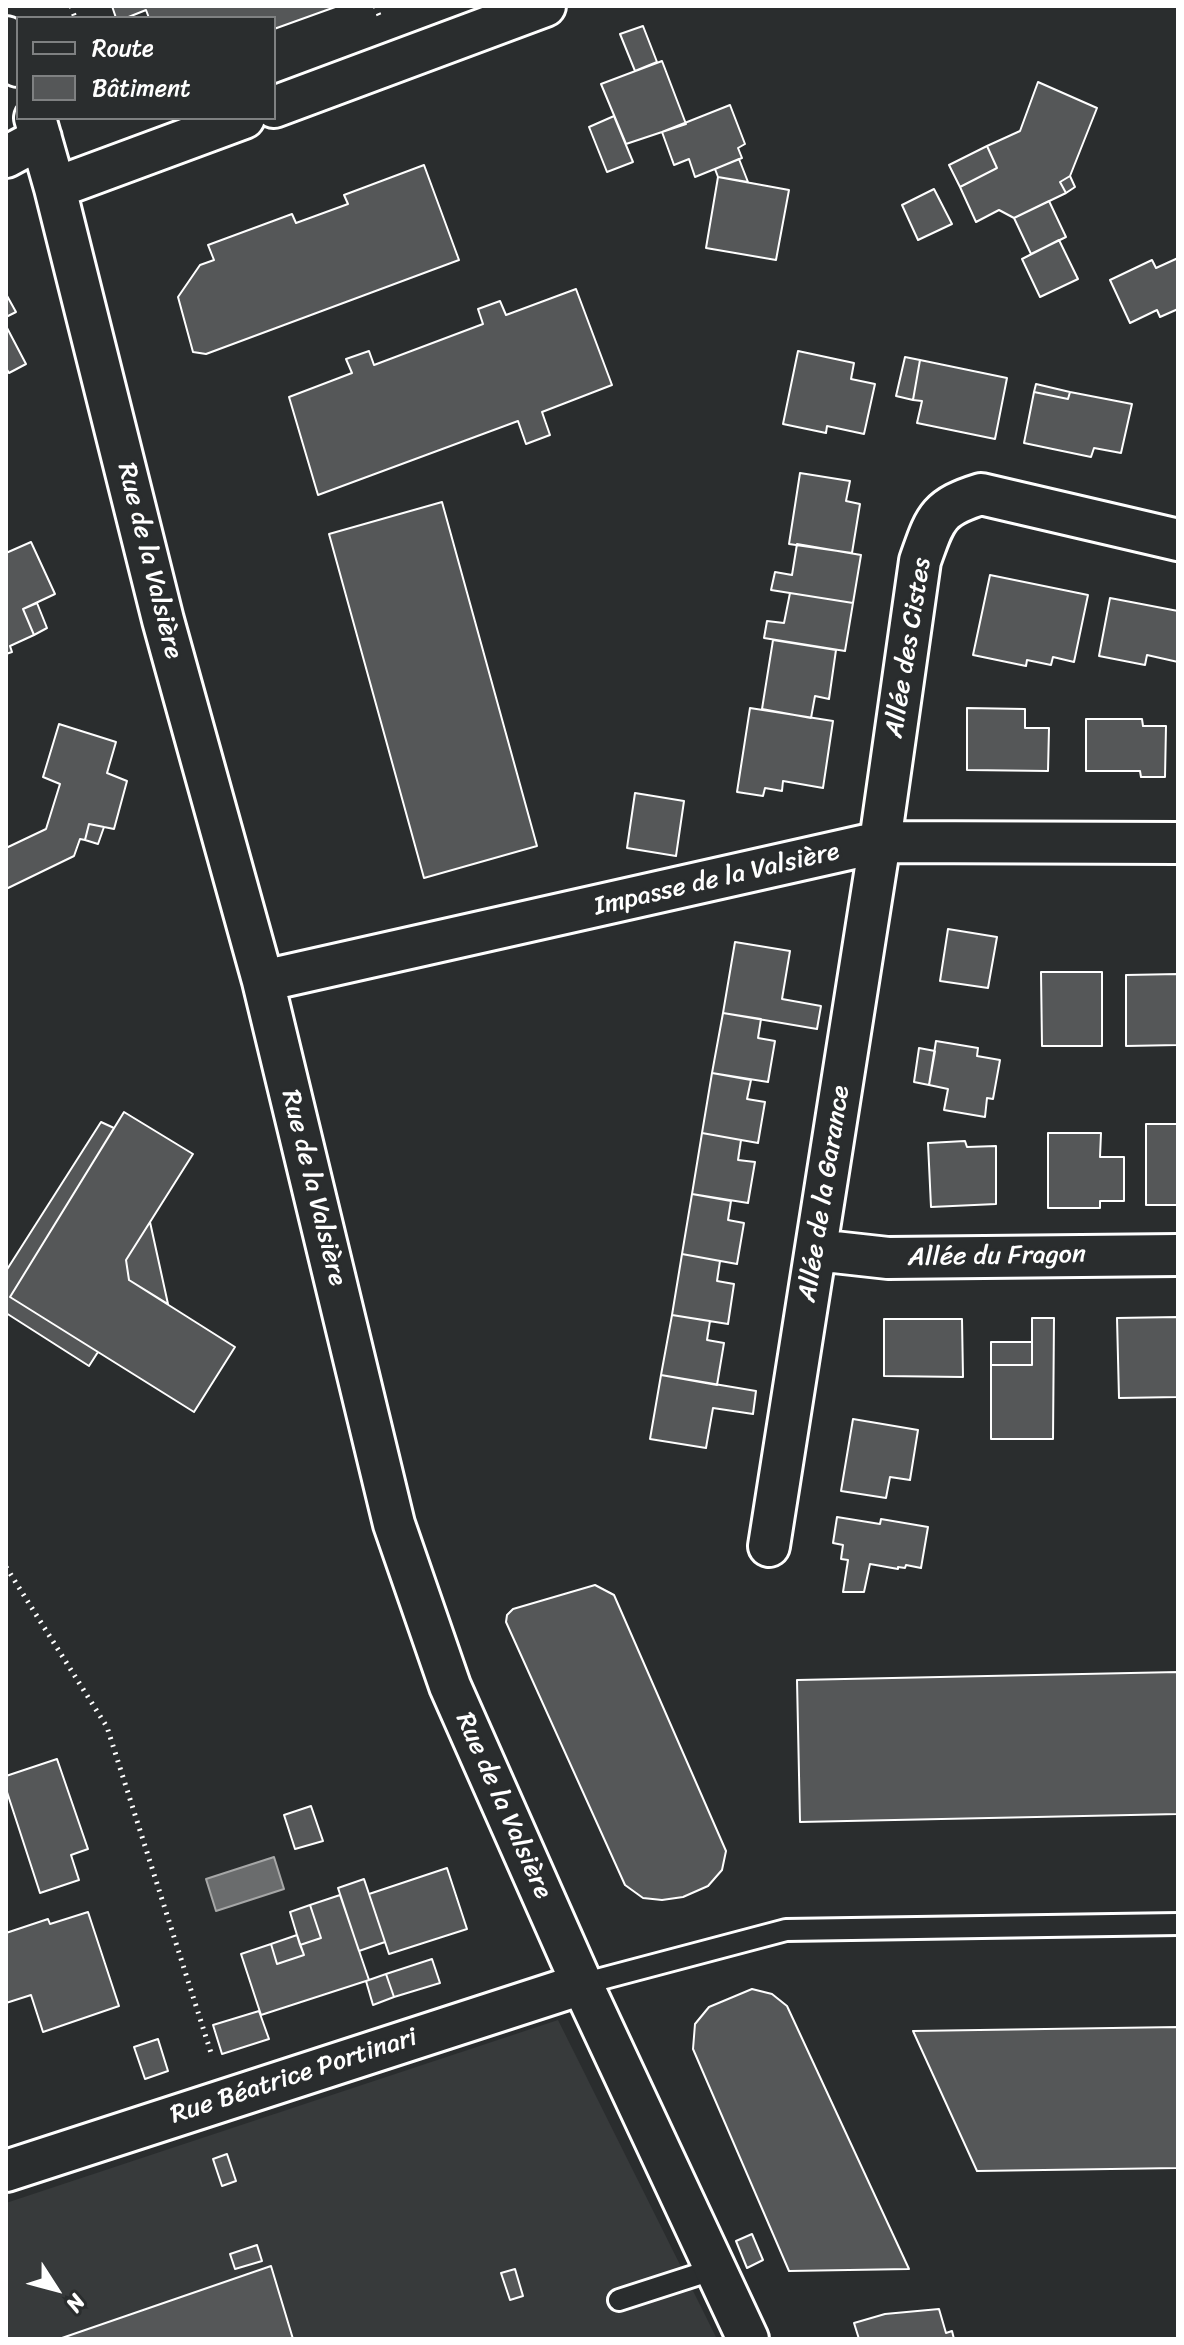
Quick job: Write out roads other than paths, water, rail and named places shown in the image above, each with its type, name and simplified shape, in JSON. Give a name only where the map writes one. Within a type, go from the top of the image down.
[{"type":"street","points":[[276,106],[545,6]]},
{"type":"street","points":[[6,37],[16,61]]},
{"type":"street","points":[[55,188],[239,120]]},
{"type":"street","points":[[6,157],[38,128]]},
{"type":"street","name":"Rue de la Valsière","points":[[38,128],[163,620],[263,981],[394,1524],[450,1686],[582,1984],[748,2339]]},
{"type":"street","name":"Allée des Cistes","points":[[880,842],[920,561],[933,523],[953,502],[981,494],[1178,540]]},
{"type":"street","name":"Impasse de la Valsière","points":[[263,981],[880,842],[1178,843]]},
{"type":"street","name":"Allée de la Garance","points":[[769,1546],[880,842]]},
{"type":"street","name":"Allée du Fragon","points":[[816,1250],[888,1258],[1178,1255]]},
{"type":"street","name":"Rue Béatrice Portinari","points":[[6,2171],[582,1984]]},
{"type":"lane","points":[[582,1984],[786,1930],[1178,1924]]},
{"type":"lane","points":[[619,2300],[715,2269]]}]
